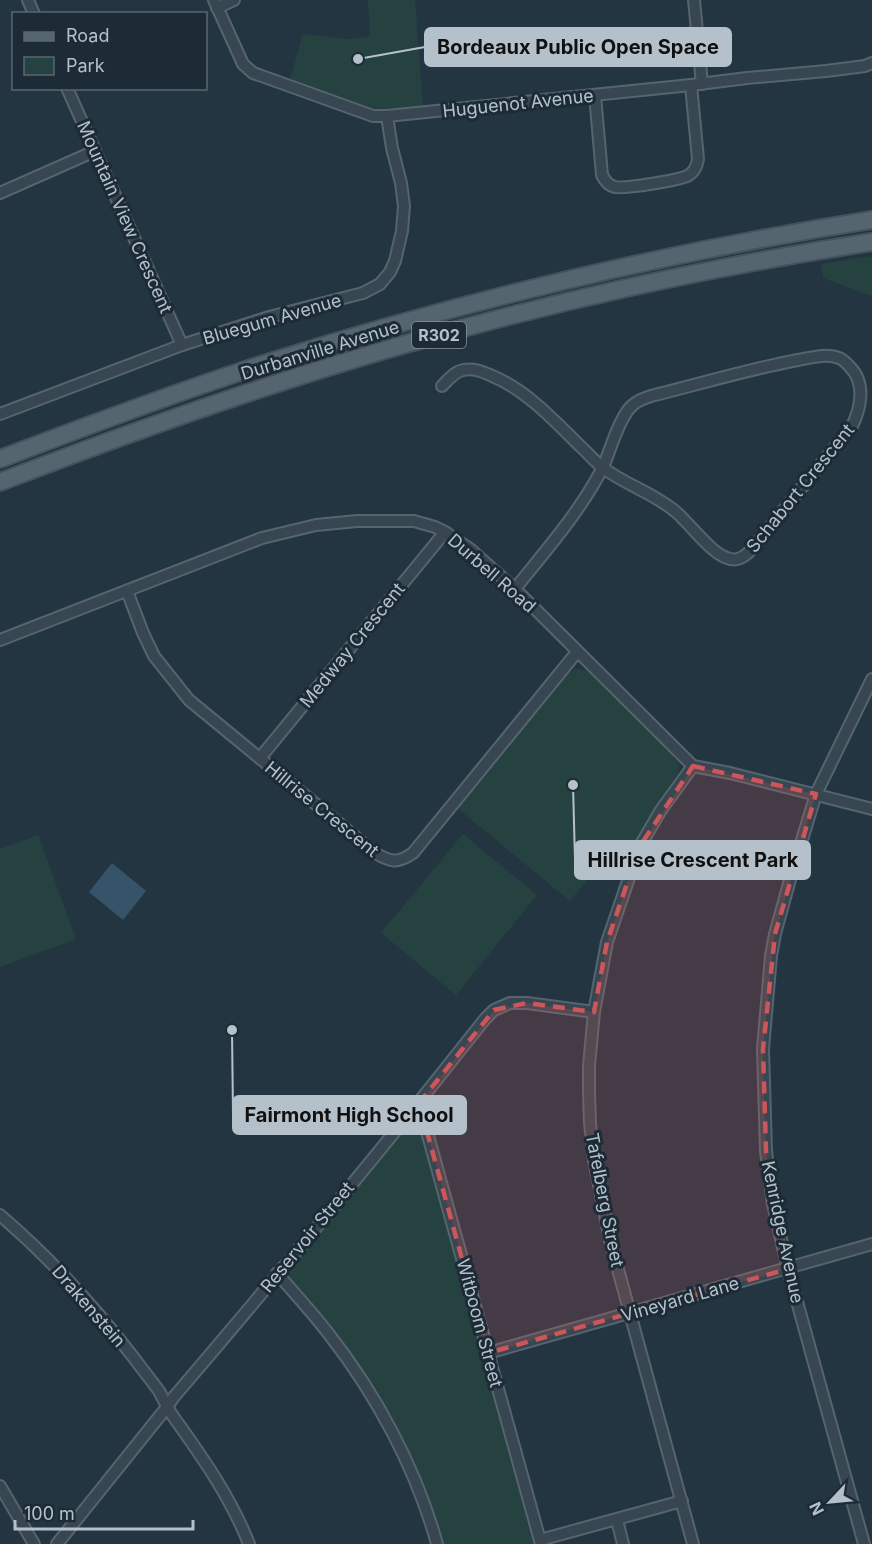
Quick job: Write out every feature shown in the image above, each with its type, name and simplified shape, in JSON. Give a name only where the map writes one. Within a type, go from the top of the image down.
[{"type":"main road","name":"Durbanville Avenue","points":[[0,459],[216,380],[334,342],[432,314],[498,296],[662,258],[872,220]]},
{"type":"main road","name":"Durbanville Avenue","points":[[0,482],[224,400],[427,338],[616,290],[764,260],[872,242]]},
{"type":"street","points":[[215,4],[234,0]]},
{"type":"street","points":[[595,95],[602,175],[611,185],[622,187],[682,178],[691,174],[695,170],[698,159],[694,0]]},
{"type":"street","name":"Huguenot Avenue","points":[[215,4],[243,64],[253,73],[374,116],[834,70],[872,63]]},
{"type":"street","name":"Mountain View Crescent","points":[[68,90],[182,345]]},
{"type":"street","name":"Bluegum Avenue","points":[[0,414],[182,345],[269,317],[374,289],[386,279],[395,261],[402,231],[404,206],[387,116]]},
{"type":"street","points":[[0,193],[95,151]]},
{"type":"street","name":"Schabort Crescent","points":[[442,386],[460,370],[468,369],[474,369],[509,384],[538,406],[602,468],[660,500],[676,512],[717,554],[727,559],[740,559],[751,550],[852,426],[860,406],[859,381],[849,365],[839,358],[824,356],[772,365],[639,400],[627,411],[618,427],[602,468],[570,520],[515,589]]},
{"type":"street","name":"Durbell Road","points":[[0,640],[262,538],[316,525],[357,521],[414,521],[435,527],[466,545],[515,589],[693,766]]},
{"type":"street","name":"Medway Crescent","points":[[260,758],[445,532]]},
{"type":"street","name":"Hillrise Crescent","points":[[127,591],[154,656],[189,700],[375,853],[392,861],[399,861],[413,853],[577,651]]},
{"type":"street","name":"Kenridge Avenue","points":[[864,1544],[788,1269],[773,1204],[766,1151],[763,1049],[771,956],[791,876],[816,794],[872,679]]},
{"type":"street","points":[[693,766],[730,773],[872,809]]},
{"type":"street","name":"Tafelberg Street","points":[[693,766],[661,810],[640,846],[607,942],[594,1012],[589,1085],[594,1160],[610,1240],[693,1544]]},
{"type":"street","name":"Reservoir Street","points":[[57,1544],[173,1398],[248,1311],[494,1010],[510,1003],[527,1003],[594,1012]]},
{"type":"street","name":"Witboom Street","points":[[419,1103],[540,1542]]},
{"type":"street","name":"Drakenstein","points":[[0,1215],[30,1240],[117,1335],[159,1392],[223,1489],[249,1544]]},
{"type":"street","name":"Vineyard Lane","points":[[488,1353],[872,1244]]},
{"type":"street","points":[[277,1273],[329,1333],[369,1391],[412,1475],[437,1544]]},
{"type":"street","points":[[0,1486],[34,1544]]},
{"type":"street","points":[[540,1542],[682,1501]]},
{"type":"street","points":[[617,1520],[623,1544]]},
{"type":"highlighted area","points":[[693,766],[816,794],[775,934],[763,1049],[766,1151],[788,1269],[488,1353],[419,1103],[494,1010],[527,1003],[594,1012],[607,942],[640,846]]},
{"type":"green space","points":[[368,0],[415,0],[423,107],[380,109],[367,107],[290,80],[303,34],[350,39],[370,36]]},
{"type":"green space","points":[[872,256],[872,296],[823,278],[821,264]]},
{"type":"green space","points":[[576,669],[589,672],[675,758],[679,769],[625,867],[604,859],[570,901],[457,808],[565,676]]},
{"type":"green space","points":[[463,834],[537,895],[456,995],[381,933]]},
{"type":"green space","points":[[38,835],[76,939],[0,967],[0,849]]},
{"type":"green space","points":[[407,1126],[417,1128],[423,1135],[535,1544],[442,1544],[414,1467],[377,1394],[320,1312],[289,1277],[290,1267]]},
{"type":"water","points":[[112,863],[146,891],[123,920],[89,892]]},
{"type":"place","name":"Bordeaux Public Open Space","points":[[358,59]]},
{"type":"place","name":"Hillrise Crescent Park","points":[[573,785]]},
{"type":"place","name":"Fairmont High School","points":[[232,1030]]}]
